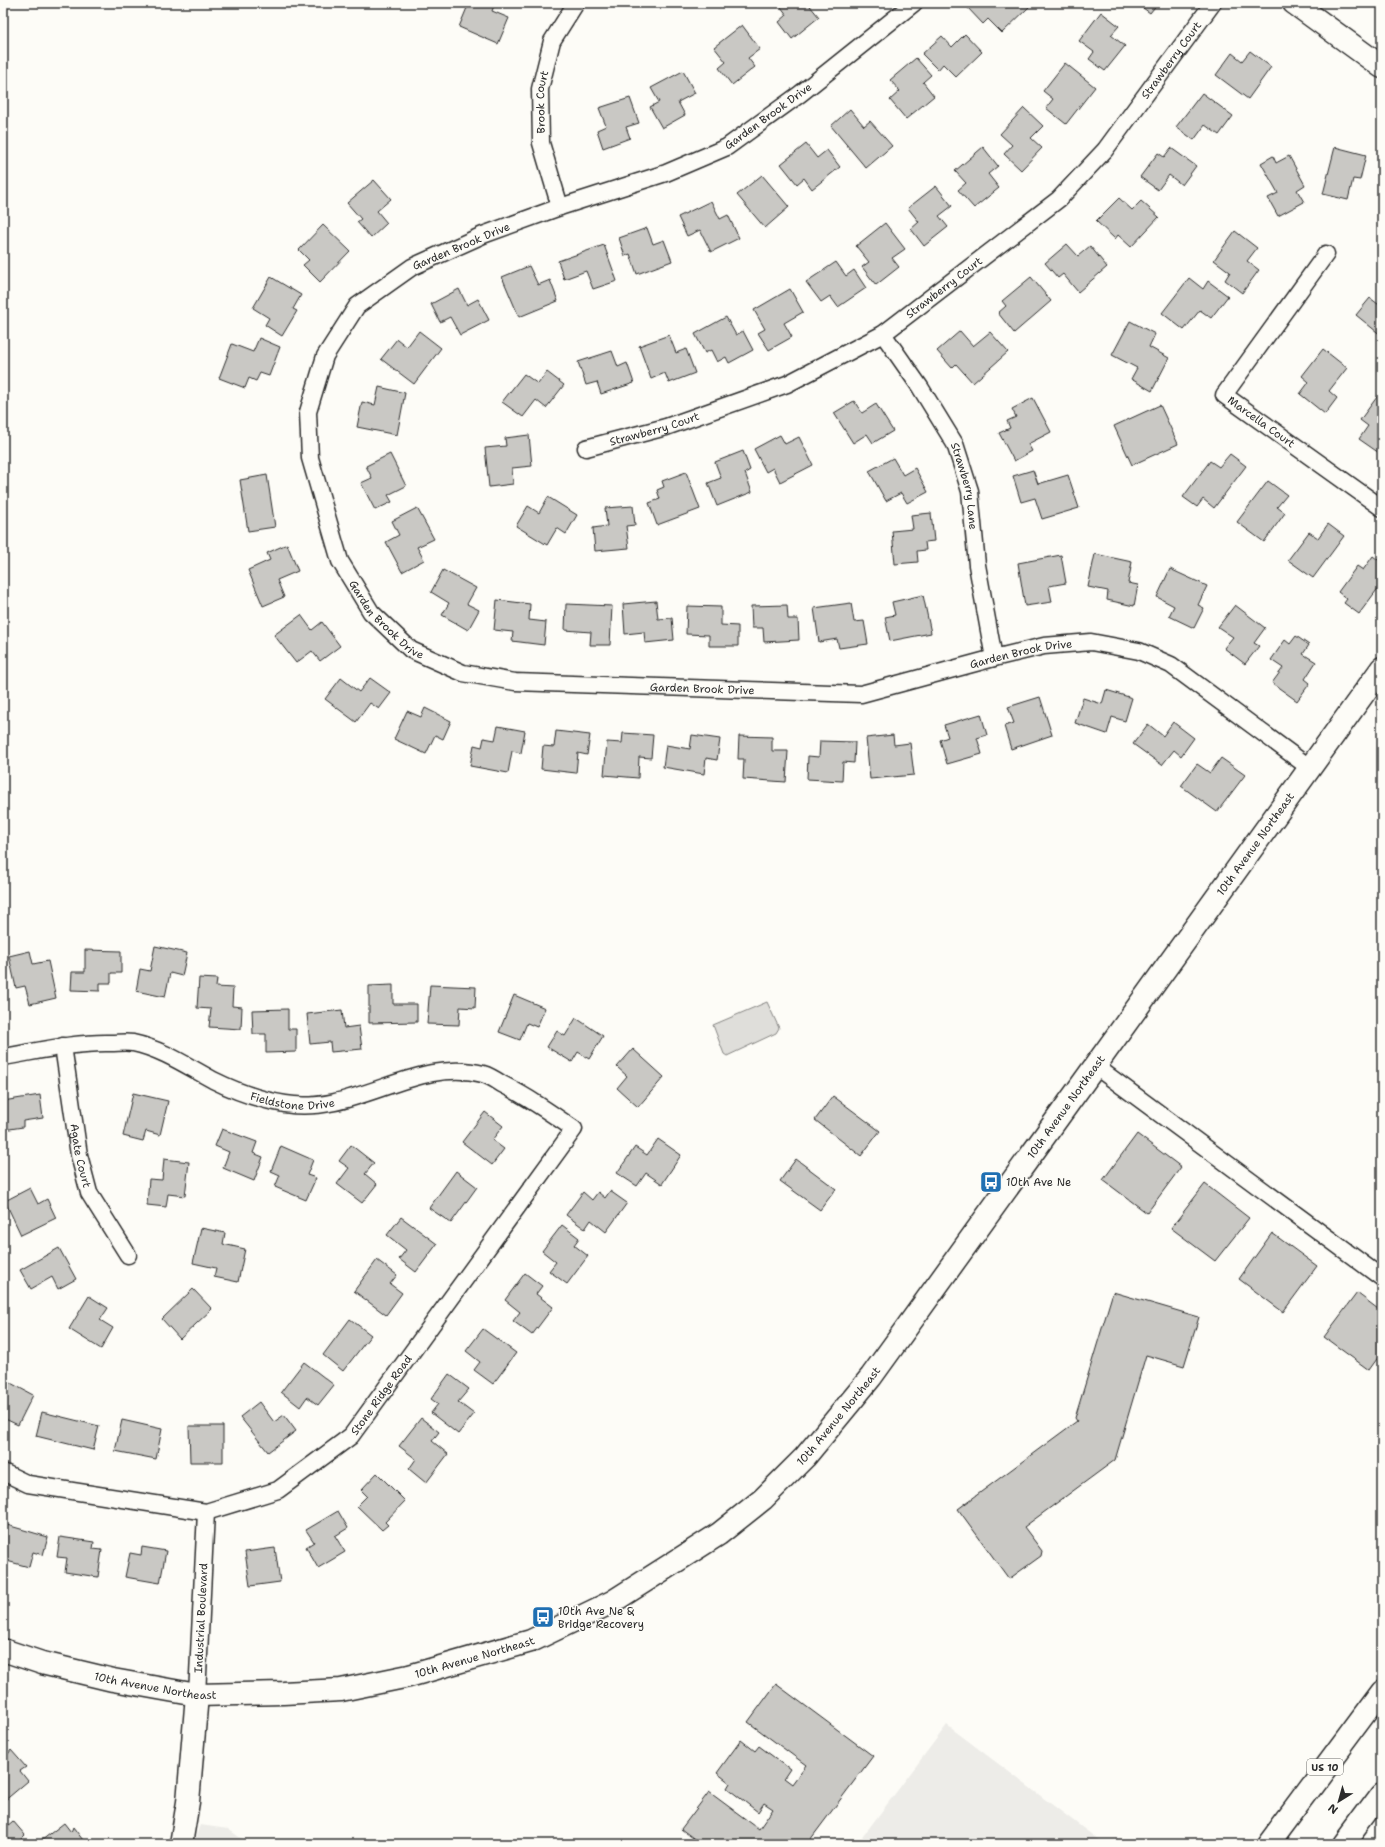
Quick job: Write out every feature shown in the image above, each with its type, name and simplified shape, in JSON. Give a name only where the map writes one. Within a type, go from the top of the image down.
[{"type":"main road","points":[[1294,3],[1382,67]]},
{"type":"main road","name":"10th Avenue Northeast","points":[[3,1650],[42,1663],[113,1680],[197,1695],[341,1690],[409,1676],[524,1643],[612,1602],[719,1534],[762,1499],[805,1456],[835,1422],[871,1377],[1382,668]]},
{"type":"main road","name":"US 10","points":[[1268,1844],[1382,1690]]},
{"type":"main road","name":"Industrial Boulevard","points":[[186,1842],[197,1695]]},
{"type":"main road","points":[[1344,1844],[1382,1793]]},
{"type":"street","name":"Brook Court","points":[[560,207],[541,143],[540,89],[552,41],[576,3]]},
{"type":"street","name":"Garden Brook Drive","points":[[914,3],[800,94],[727,147],[666,173],[560,207],[483,235],[412,267],[358,306],[325,356],[308,412],[310,458],[340,561],[371,612],[411,650],[464,674],[515,682],[861,694],[1044,646],[1091,642],[1139,651],[1172,665],[1310,768]]},
{"type":"street","name":"Strawberry Court","points":[[586,448],[666,427],[787,384],[883,334],[1059,199],[1105,150],[1213,3]]},
{"type":"street","name":"Marcella Court","points":[[1326,254],[1224,395],[1382,508]]},
{"type":"street","name":"Strawberry Lane","points":[[883,334],[920,387],[955,444],[970,491],[977,566],[994,658]]},
{"type":"street","name":"Fieldstone Drive","points":[[3,1057],[63,1046],[94,1043],[132,1043],[168,1055],[243,1094],[286,1104],[324,1105],[355,1098],[406,1080],[447,1070],[484,1074],[529,1097],[574,1129]]},
{"type":"street","name":"Agate Court","points":[[63,1046],[79,1156],[89,1193],[128,1255]]},
{"type":"street","points":[[1095,1066],[1382,1278]]},
{"type":"street","name":"Stone Ridge Road","points":[[3,1472],[28,1484],[206,1512],[278,1490],[351,1436],[574,1129]]},
{"type":"street","name":"Industrial Boulevard","points":[[197,1695],[206,1512]]},
{"type":"shaded area","points":[[767,1002],[779,1028],[776,1033],[727,1056],[724,1054],[713,1025]]},
{"type":"shaded area","points":[[947,1725],[1104,1844],[857,1844]]},
{"type":"shaded area","points":[[200,1825],[228,1829],[249,1844],[193,1844]]},
{"type":"building","points":[[469,3],[495,3],[492,11],[509,18],[498,44],[459,27]]},
{"type":"building","points":[[778,3],[813,3],[810,6],[819,17],[792,39],[779,22],[787,15]]},
{"type":"building","points":[[971,3],[1025,3],[1029,7],[1002,33],[988,19],[983,24],[967,7]]},
{"type":"building","points":[[1136,3],[1158,3],[1150,13]]},
{"type":"building","points":[[1101,12],[1119,26],[1111,35],[1125,46],[1105,71],[1089,59],[1094,52],[1079,41]]},
{"type":"building","points":[[742,25],[760,49],[748,58],[755,67],[732,85],[719,68],[726,62],[714,47]]},
{"type":"building","points":[[965,34],[982,52],[956,77],[943,64],[938,70],[922,54],[942,36],[952,47]]},
{"type":"building","points":[[1250,51],[1271,67],[1248,99],[1216,75],[1232,53],[1242,61]]},
{"type":"building","points":[[916,58],[931,75],[923,82],[934,96],[906,119],[890,100],[900,91],[890,80]]},
{"type":"building","points":[[1065,63],[1095,87],[1066,124],[1046,108],[1053,99],[1043,91]]},
{"type":"building","points":[[683,71],[695,93],[678,102],[685,115],[662,128],[650,107],[659,102],[651,88]]},
{"type":"building","points":[[1202,93],[1233,116],[1219,135],[1205,125],[1194,140],[1176,127]]},
{"type":"building","points":[[630,98],[639,123],[626,127],[630,138],[603,148],[597,130],[606,126],[599,108]]},
{"type":"building","points":[[1024,108],[1043,126],[1031,138],[1042,148],[1021,170],[1004,154],[1012,145],[1000,134]]},
{"type":"building","points":[[850,109],[864,126],[870,121],[892,146],[866,168],[831,126]]},
{"type":"building","points":[[806,144],[817,158],[827,150],[840,167],[812,189],[804,178],[797,184],[781,164]]},
{"type":"building","points":[[983,147],[998,166],[988,174],[999,188],[974,208],[958,190],[966,183],[955,171]]},
{"type":"building","points":[[1335,147],[1366,155],[1360,180],[1353,179],[1348,200],[1323,194]]},
{"type":"building","points":[[1171,148],[1196,166],[1182,185],[1169,175],[1158,190],[1140,177],[1158,153],[1164,157]]},
{"type":"building","points":[[1273,156],[1276,163],[1289,156],[1305,185],[1297,190],[1304,202],[1278,216],[1268,198],[1278,193],[1261,163]]},
{"type":"building","points":[[762,175],[789,207],[765,228],[737,195]]},
{"type":"building","points":[[374,180],[391,199],[377,211],[387,223],[371,238],[357,222],[361,219],[347,203]]},
{"type":"building","points":[[936,186],[952,206],[939,216],[948,227],[924,246],[911,229],[919,222],[908,208]]},
{"type":"building","points":[[1119,198],[1132,210],[1141,201],[1159,217],[1131,247],[1118,235],[1115,239],[1096,221]]},
{"type":"building","points":[[711,201],[720,219],[728,215],[739,238],[711,252],[700,230],[687,236],[678,217]]},
{"type":"building","points":[[885,223],[905,249],[892,258],[899,267],[876,285],[862,267],[869,262],[856,246]]},
{"type":"building","points":[[323,225],[350,251],[320,282],[303,265],[309,260],[299,250]]},
{"type":"building","points":[[647,228],[653,244],[664,240],[672,261],[637,274],[630,254],[625,256],[619,238]]},
{"type":"building","points":[[1235,231],[1257,248],[1247,261],[1259,270],[1242,293],[1225,280],[1230,272],[1214,260]]},
{"type":"building","points":[[1067,244],[1078,256],[1090,246],[1107,267],[1078,292],[1063,274],[1058,278],[1045,263]]},
{"type":"building","points":[[604,245],[617,281],[593,289],[586,271],[564,279],[558,261]]},
{"type":"building","points":[[836,262],[846,276],[854,270],[866,288],[838,307],[830,296],[821,302],[806,282]]},
{"type":"building","points":[[529,266],[538,285],[550,280],[558,301],[519,317],[502,277]]},
{"type":"building","points":[[271,277],[301,295],[293,309],[297,311],[282,336],[265,325],[269,318],[253,308]]},
{"type":"building","points":[[1031,277],[1051,301],[1014,333],[998,313],[1006,306],[1002,301]]},
{"type":"building","points":[[1189,278],[1203,289],[1208,281],[1228,296],[1211,318],[1200,310],[1184,330],[1162,313]]},
{"type":"building","points":[[459,289],[467,305],[478,299],[489,320],[460,335],[450,317],[440,322],[431,304]]},
{"type":"building","points":[[790,289],[803,312],[784,323],[792,337],[769,350],[758,333],[765,329],[754,310]]},
{"type":"building","points":[[1370,298],[1382,307],[1382,336],[1356,315]]},
{"type":"building","points":[[726,317],[736,335],[743,331],[753,350],[729,363],[726,357],[717,362],[711,350],[705,353],[695,334]]},
{"type":"building","points":[[1130,321],[1155,334],[1149,347],[1169,358],[1152,391],[1131,379],[1137,368],[1112,355]]},
{"type":"building","points":[[419,331],[441,348],[414,384],[381,359],[397,339],[407,347]]},
{"type":"building","points":[[960,331],[973,346],[990,332],[1008,352],[973,383],[956,364],[952,368],[937,351]]},
{"type":"building","points":[[669,335],[676,353],[686,349],[695,373],[669,383],[665,373],[651,379],[639,346]]},
{"type":"building","points":[[259,338],[280,347],[269,376],[260,373],[256,381],[249,378],[245,388],[219,378],[232,344],[253,352]]},
{"type":"building","points":[[1323,349],[1347,368],[1329,391],[1337,398],[1325,414],[1300,394],[1309,382],[1302,376]]},
{"type":"building","points":[[612,351],[618,367],[627,363],[634,383],[601,394],[597,382],[586,385],[578,362]]},
{"type":"building","points":[[547,372],[564,385],[546,408],[536,400],[523,417],[502,402],[524,374],[538,384]]},
{"type":"building","points":[[379,387],[405,393],[397,435],[357,427],[362,402],[375,405]]},
{"type":"building","points":[[1380,393],[1382,394],[1382,455],[1359,439],[1368,426],[1360,420]]},
{"type":"building","points":[[1033,398],[1051,432],[1028,444],[1032,451],[1014,461],[999,433],[1010,428],[1007,421],[1016,417],[1012,409]]},
{"type":"building","points":[[854,401],[862,413],[876,404],[893,431],[873,443],[867,434],[853,443],[834,413]]},
{"type":"building","points":[[1160,405],[1178,444],[1132,465],[1114,426]]},
{"type":"building","points":[[529,435],[532,466],[512,468],[513,484],[489,487],[485,448],[506,446],[505,438]]},
{"type":"building","points":[[780,435],[785,444],[799,437],[813,465],[780,482],[773,468],[766,472],[754,449]]},
{"type":"building","points":[[743,451],[750,470],[745,473],[752,492],[717,506],[708,483],[721,478],[715,462]]},
{"type":"building","points":[[390,454],[406,486],[388,495],[392,502],[375,510],[361,483],[372,478],[366,466]]},
{"type":"building","points":[[1230,454],[1246,466],[1214,508],[1203,499],[1197,507],[1183,497],[1210,461],[1219,467]]},
{"type":"building","points":[[893,458],[903,475],[915,468],[928,492],[907,503],[901,493],[886,501],[869,471]]},
{"type":"building","points":[[1033,470],[1038,484],[1068,475],[1079,508],[1042,519],[1035,498],[1021,502],[1013,476]]},
{"type":"building","points":[[686,472],[700,509],[657,525],[649,503],[660,499],[657,490],[664,487],[662,481]]},
{"type":"building","points":[[267,475],[275,527],[248,531],[240,480]]},
{"type":"building","points":[[1268,481],[1287,495],[1277,507],[1285,513],[1264,542],[1237,522]]},
{"type":"building","points":[[548,497],[577,515],[566,534],[557,528],[547,545],[516,526],[528,506],[539,513]]},
{"type":"building","points":[[633,506],[635,525],[626,526],[629,548],[595,551],[593,528],[607,526],[605,508]]},
{"type":"building","points":[[417,508],[434,539],[417,547],[424,560],[402,572],[386,542],[399,535],[392,521]]},
{"type":"building","points":[[931,513],[934,541],[925,542],[926,550],[917,551],[918,562],[895,564],[892,531],[913,529],[911,515]]},
{"type":"building","points":[[1328,524],[1344,536],[1313,578],[1288,560],[1309,532],[1318,538]]},
{"type":"building","points":[[287,544],[298,571],[277,580],[284,597],[263,606],[248,570],[270,560],[267,553]]},
{"type":"building","points":[[1095,554],[1132,562],[1128,583],[1138,585],[1134,606],[1107,600],[1108,591],[1088,587]]},
{"type":"building","points":[[1061,555],[1066,583],[1049,586],[1052,602],[1025,606],[1018,563]]},
{"type":"building","points":[[1373,556],[1382,563],[1382,583],[1359,614],[1344,603],[1347,599],[1338,592],[1357,566],[1363,570]]},
{"type":"building","points":[[1170,569],[1207,586],[1198,605],[1204,608],[1194,628],[1169,616],[1174,606],[1157,597]]},
{"type":"building","points":[[443,570],[476,588],[467,604],[479,610],[468,630],[442,615],[449,603],[431,592]]},
{"type":"building","points":[[923,595],[931,633],[890,641],[885,617],[895,615],[892,602]]},
{"type":"building","points":[[497,600],[530,604],[529,620],[546,622],[544,645],[512,641],[513,632],[494,630]]},
{"type":"building","points":[[656,601],[658,619],[672,618],[674,640],[645,643],[644,632],[625,634],[623,604]]},
{"type":"building","points":[[851,603],[854,622],[864,621],[868,644],[839,648],[837,639],[819,642],[814,608]]},
{"type":"building","points":[[566,604],[612,606],[610,645],[590,645],[591,632],[565,630]]},
{"type":"building","points":[[787,605],[788,619],[798,619],[799,640],[764,642],[763,628],[752,628],[751,606]]},
{"type":"building","points":[[1235,605],[1265,628],[1254,643],[1259,646],[1245,664],[1224,648],[1233,637],[1218,627]]},
{"type":"building","points":[[687,606],[721,607],[721,625],[738,626],[738,646],[709,646],[709,635],[686,634]]},
{"type":"building","points":[[301,615],[312,630],[322,622],[340,646],[320,661],[312,651],[296,663],[274,635]]},
{"type":"building","points":[[1296,636],[1309,645],[1303,654],[1316,662],[1305,679],[1310,683],[1297,701],[1272,683],[1283,668],[1271,660],[1285,640],[1290,644]]},
{"type":"building","points":[[341,678],[359,692],[370,678],[391,693],[379,709],[370,703],[356,722],[325,699]]},
{"type":"building","points":[[1106,690],[1132,698],[1125,721],[1112,717],[1107,734],[1075,723],[1083,698],[1102,704]]},
{"type":"building","points":[[1040,697],[1052,735],[1011,749],[1004,726],[1014,723],[1008,707]]},
{"type":"building","points":[[425,708],[451,721],[443,739],[435,735],[426,754],[394,739],[407,711],[421,717]]},
{"type":"building","points":[[981,714],[987,735],[977,738],[982,754],[947,764],[940,740],[948,737],[944,725]]},
{"type":"building","points":[[1173,722],[1194,738],[1181,756],[1174,750],[1162,765],[1133,744],[1148,724],[1163,736]]},
{"type":"building","points":[[498,726],[525,731],[521,753],[512,751],[508,773],[470,766],[474,745],[482,747],[484,738],[495,740]]},
{"type":"building","points":[[556,731],[590,735],[587,755],[578,753],[576,773],[541,769],[543,746],[554,747]]},
{"type":"building","points":[[623,733],[653,735],[651,758],[639,757],[638,778],[604,775],[607,742],[622,743]]},
{"type":"building","points":[[692,735],[720,739],[717,760],[706,758],[704,774],[663,767],[666,745],[690,749]]},
{"type":"building","points":[[893,735],[894,745],[910,743],[914,775],[870,779],[866,738]]},
{"type":"building","points":[[739,736],[772,737],[772,751],[788,751],[786,782],[743,779],[744,759],[738,759]]},
{"type":"building","points":[[820,741],[855,742],[854,763],[843,762],[842,781],[807,779],[808,756],[819,757]]},
{"type":"building","points":[[1221,758],[1245,775],[1217,812],[1181,786],[1197,764],[1210,773]]},
{"type":"building","points":[[155,946],[187,953],[182,976],[170,973],[165,997],[136,991],[140,969],[150,971]]},
{"type":"building","points":[[85,950],[121,951],[121,973],[111,973],[111,983],[100,983],[100,991],[71,990],[72,972],[85,972]]},
{"type":"building","points":[[30,951],[33,964],[48,961],[56,998],[30,1004],[25,986],[16,988],[9,956]]},
{"type":"building","points":[[199,978],[217,979],[216,987],[233,988],[232,1006],[242,1007],[241,1029],[209,1027],[211,1009],[197,1008]]},
{"type":"building","points":[[393,985],[393,1004],[417,1004],[417,1022],[369,1023],[369,986]]},
{"type":"building","points":[[430,985],[476,987],[475,1008],[460,1007],[459,1025],[427,1024]]},
{"type":"building","points":[[514,995],[545,1008],[537,1027],[527,1023],[520,1040],[499,1032]]},
{"type":"building","points":[[288,1009],[288,1029],[296,1029],[296,1052],[266,1053],[266,1034],[253,1034],[252,1010]]},
{"type":"building","points":[[342,1010],[344,1028],[359,1026],[362,1049],[331,1052],[330,1042],[310,1044],[307,1014]]},
{"type":"building","points":[[576,1018],[603,1036],[589,1059],[578,1052],[572,1062],[547,1047],[557,1031],[565,1036]]},
{"type":"building","points":[[633,1049],[664,1077],[638,1107],[617,1088],[627,1076],[617,1067]]},
{"type":"building","points":[[133,1093],[168,1101],[160,1135],[146,1131],[143,1141],[123,1136]]},
{"type":"building","points":[[40,1095],[43,1118],[23,1121],[23,1127],[3,1130],[3,1101]]},
{"type":"building","points":[[833,1096],[880,1131],[861,1156],[815,1120]]},
{"type":"building","points":[[485,1112],[503,1126],[492,1140],[504,1149],[492,1165],[462,1142]]},
{"type":"building","points":[[222,1129],[257,1142],[253,1153],[263,1157],[254,1181],[223,1168],[229,1152],[215,1146]]},
{"type":"building","points":[[1137,1134],[1181,1167],[1147,1213],[1103,1180]]},
{"type":"building","points":[[658,1139],[681,1155],[662,1184],[646,1173],[637,1186],[617,1173],[635,1147],[647,1155]]},
{"type":"building","points":[[351,1145],[374,1163],[365,1174],[377,1184],[362,1203],[337,1184],[349,1168],[339,1161]]},
{"type":"building","points":[[281,1146],[313,1160],[307,1175],[316,1178],[306,1200],[275,1187],[280,1175],[271,1171]]},
{"type":"building","points":[[164,1159],[189,1162],[185,1196],[168,1194],[166,1207],[147,1205],[149,1179],[162,1180]]},
{"type":"building","points":[[796,1159],[836,1189],[820,1210],[780,1181]]},
{"type":"building","points":[[456,1171],[477,1187],[451,1223],[429,1208]]},
{"type":"building","points":[[1205,1184],[1249,1218],[1215,1261],[1171,1228]]},
{"type":"building","points":[[30,1188],[38,1204],[47,1199],[56,1218],[21,1235],[5,1201]]},
{"type":"building","points":[[610,1191],[627,1203],[606,1232],[591,1220],[585,1229],[566,1215],[583,1192],[592,1200],[598,1192],[605,1198]]},
{"type":"building","points":[[401,1217],[437,1244],[416,1272],[399,1259],[406,1250],[387,1235]]},
{"type":"building","points":[[562,1225],[579,1238],[574,1245],[588,1256],[567,1284],[549,1271],[556,1262],[542,1251]]},
{"type":"building","points":[[201,1228],[225,1233],[223,1244],[245,1249],[238,1282],[214,1277],[216,1268],[193,1263]]},
{"type":"building","points":[[1272,1233],[1317,1266],[1283,1312],[1239,1279]]},
{"type":"building","points":[[59,1248],[76,1279],[58,1289],[52,1277],[31,1289],[20,1270]]},
{"type":"building","points":[[377,1260],[397,1275],[390,1284],[402,1293],[386,1315],[354,1291]]},
{"type":"building","points":[[525,1273],[542,1286],[536,1294],[553,1307],[532,1335],[513,1321],[520,1312],[505,1300]]},
{"type":"building","points":[[193,1289],[212,1309],[180,1339],[162,1319]]},
{"type":"building","points":[[1113,1292],[1199,1317],[1184,1366],[1146,1355],[1115,1460],[1024,1527],[1042,1551],[1041,1556],[1009,1579],[958,1509],[1077,1421],[1075,1418]]},
{"type":"building","points":[[1357,1293],[1382,1312],[1382,1352],[1369,1370],[1324,1337]]},
{"type":"building","points":[[89,1296],[108,1308],[100,1320],[113,1328],[101,1349],[69,1329]]},
{"type":"building","points":[[350,1319],[371,1335],[343,1371],[323,1355]]},
{"type":"building","points":[[483,1329],[516,1353],[493,1384],[474,1370],[480,1362],[466,1351]]},
{"type":"building","points":[[304,1362],[334,1385],[318,1405],[307,1397],[300,1407],[281,1392]]},
{"type":"building","points":[[449,1374],[469,1389],[458,1402],[474,1414],[458,1434],[431,1413],[438,1404],[431,1399]]},
{"type":"building","points":[[5,1380],[33,1395],[18,1425],[3,1418],[3,1383]]},
{"type":"building","points":[[259,1402],[274,1422],[284,1415],[296,1431],[268,1452],[240,1417]]},
{"type":"building","points":[[42,1412],[99,1426],[93,1450],[36,1436]]},
{"type":"building","points":[[421,1418],[439,1432],[432,1441],[448,1454],[426,1483],[409,1469],[416,1459],[399,1446]]},
{"type":"building","points":[[122,1420],[162,1429],[156,1459],[115,1451]]},
{"type":"building","points":[[189,1426],[223,1426],[223,1462],[190,1462]]},
{"type":"building","points":[[377,1473],[405,1501],[385,1522],[388,1525],[382,1530],[357,1506],[367,1496],[361,1490]]},
{"type":"building","points":[[338,1511],[348,1528],[335,1536],[345,1552],[318,1568],[306,1547],[314,1542],[306,1530]]},
{"type":"building","points":[[7,1525],[48,1537],[43,1555],[33,1552],[29,1567],[3,1560],[3,1540]]},
{"type":"building","points":[[60,1537],[94,1542],[93,1549],[102,1550],[98,1577],[65,1572],[67,1558],[57,1557]]},
{"type":"building","points":[[142,1547],[166,1551],[160,1583],[125,1577],[130,1553],[141,1555]]},
{"type":"building","points":[[275,1548],[280,1582],[250,1586],[245,1552]]},
{"type":"building","points":[[776,1684],[873,1756],[807,1844],[701,1844],[681,1829],[709,1792],[759,1829],[773,1809],[764,1803],[758,1812],[727,1788],[730,1783],[717,1773],[741,1740],[755,1751],[759,1746],[790,1769],[784,1778],[792,1784],[806,1765],[748,1722]]},
{"type":"building","points":[[3,1747],[8,1754],[11,1750],[26,1767],[20,1771],[28,1781],[3,1802]]},
{"type":"building","points":[[13,1821],[25,1835],[18,1842],[20,1844],[3,1844],[3,1823],[6,1827]]},
{"type":"building","points":[[64,1823],[71,1832],[73,1827],[86,1844],[37,1844]]},
{"type":"place","name":"10th Ave Ne","points":[[991,1182]]},
{"type":"place","name":"10th Ave Ne & Bridge Recovery","points":[[543,1617]]}]
